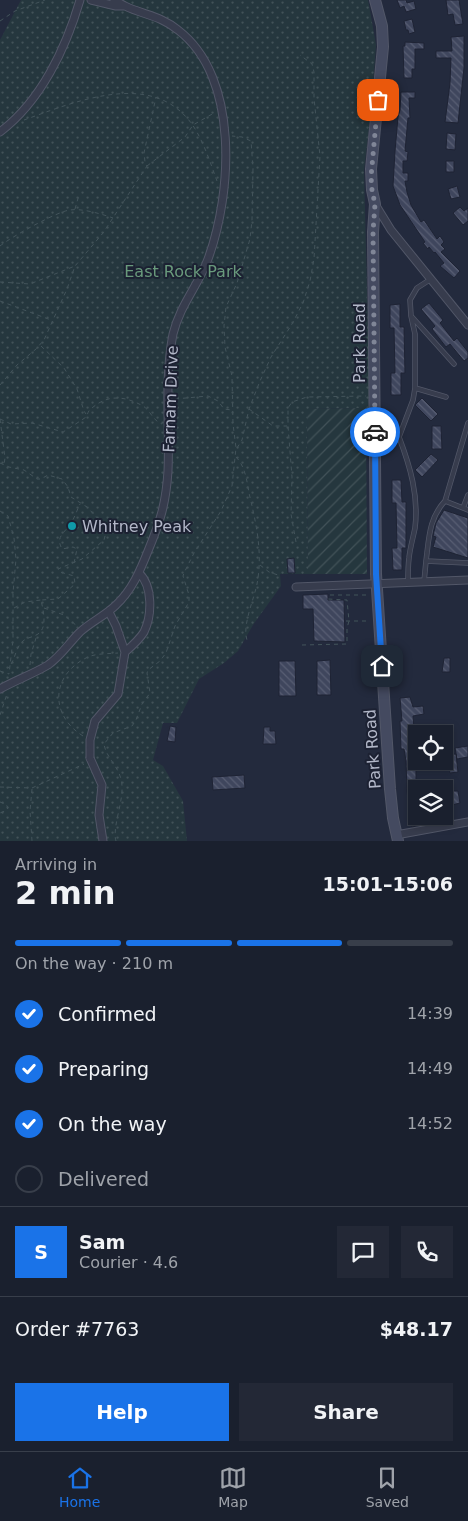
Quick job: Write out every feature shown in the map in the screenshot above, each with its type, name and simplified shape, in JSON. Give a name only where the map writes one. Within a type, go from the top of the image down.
[{"type":"main road","name":"Park Road","points":[[375,0],[382,26],[383,47],[371,169],[375,204],[373,232],[377,584],[389,779],[397,838]]},
{"type":"street","points":[[0,132],[16,119],[50,72],[80,0]]},
{"type":"street","points":[[91,0],[124,6]]},
{"type":"street","points":[[114,0],[124,6]]},
{"type":"street","name":"Farnam Drive","points":[[6,686],[47,666],[56,659],[82,630],[109,612],[124,596],[139,573],[162,514],[168,471],[167,402],[170,357],[175,327],[185,301],[206,264],[215,239],[223,198],[225,165],[222,110],[212,76],[192,43],[178,30],[159,18],[124,6]]},
{"type":"street","points":[[375,204],[391,230],[468,325]]},
{"type":"street","points":[[125,652],[141,637],[147,622],[149,595],[143,577],[139,573]]},
{"type":"street","points":[[296,587],[468,580]]},
{"type":"street","points":[[103,841],[99,815],[102,785],[91,760],[90,740],[95,721],[118,694],[125,652],[109,612]]},
{"type":"street","points":[[397,838],[468,822]]},
{"type":"lane","points":[[408,583],[408,560],[416,506],[408,460],[399,437],[413,400],[415,388],[415,334],[410,300],[416,288],[431,279]]},
{"type":"lane","points":[[411,316],[454,364]]},
{"type":"lane","points":[[415,388],[446,397]]},
{"type":"lane","points":[[424,582],[432,524],[437,510],[445,501],[468,422]]},
{"type":"lane","points":[[375,436],[399,437]]},
{"type":"lane","points":[[461,446],[468,448]]},
{"type":"lane","points":[[445,501],[466,509],[468,494]]},
{"type":"lane","points":[[426,561],[468,563]]},
{"type":"path","points":[[0,21],[15,10],[45,0]]},
{"type":"path","points":[[236,448],[242,440],[249,409],[271,357],[303,303],[314,259],[320,156],[314,98],[314,72],[312,64],[300,55]]},
{"type":"path","points":[[16,119],[23,121],[93,98],[115,94],[138,94],[156,98],[178,109],[193,124],[223,198]]},
{"type":"path","points":[[147,166],[144,153],[156,98]]},
{"type":"path","points":[[0,385],[17,365],[40,345],[67,289],[75,266],[94,246],[147,166],[185,137],[193,124],[208,115],[222,110]]},
{"type":"path","points":[[104,744],[110,736],[132,726],[142,704],[150,693],[148,670],[160,661],[166,652],[175,626],[187,606],[189,595],[184,576],[194,553],[227,500],[232,486],[236,456],[232,410],[234,396],[224,337],[225,313],[244,262],[250,239],[253,168],[251,141],[242,136],[224,136]]},
{"type":"path","points":[[75,209],[79,195]]},
{"type":"path","points":[[0,246],[66,210],[75,209],[113,218]]},
{"type":"path","points":[[0,282],[30,284],[75,266]]},
{"type":"path","points":[[0,301],[52,320]]},
{"type":"path","points":[[40,345],[64,368],[77,389],[84,411],[87,414]]},
{"type":"path","points":[[167,402],[186,397],[208,396],[218,401],[224,409],[232,410]]},
{"type":"path","points":[[296,542],[291,514],[292,477],[288,408],[292,402],[299,398],[317,396],[374,397]]},
{"type":"path","points":[[0,419],[11,424],[32,423],[63,432],[85,418],[91,408],[106,399],[120,399],[141,405],[150,411],[154,420],[168,426]]},
{"type":"path","points":[[249,409],[273,426],[288,426]]},
{"type":"path","points":[[0,419],[5,458],[4,465]]},
{"type":"path","points":[[236,456],[246,475],[258,529],[259,565],[257,584],[245,635],[247,640]]},
{"type":"path","points":[[0,463],[24,470],[36,479],[41,479],[48,475],[60,478],[68,487],[71,497],[90,509],[106,526],[107,533],[103,542],[82,559],[58,569],[60,572],[74,576],[75,582],[73,587],[58,599],[25,602],[14,609]]},
{"type":"path","points":[[74,563],[77,549],[73,547],[62,548],[59,542],[60,536],[70,524],[81,503]]},
{"type":"path","points":[[0,511],[8,516],[14,538],[16,559],[13,593],[13,640],[5,703],[0,716]]},
{"type":"path","points":[[259,565],[263,566],[268,572],[278,575]]},
{"type":"path","points":[[330,595],[372,595]]},
{"type":"path","points":[[302,645],[348,644],[349,621],[347,600],[340,598],[328,599]]},
{"type":"path","points":[[31,673],[31,654],[38,634],[44,625],[41,600]]},
{"type":"path","points":[[43,608],[64,615],[82,630]]},
{"type":"path","points":[[346,621],[374,621]]},
{"type":"path","points":[[8,668],[20,644],[29,637],[38,634]]},
{"type":"path","points":[[84,736],[67,722],[60,709],[59,694],[64,676],[83,660],[95,655],[125,652]]},
{"type":"path","points":[[0,671],[9,674]]},
{"type":"path","points":[[100,742],[104,744],[122,781],[122,793],[115,831],[116,840],[113,841]]},
{"type":"path","points":[[0,787],[32,788],[91,760]]},
{"type":"path","points":[[32,788],[30,811],[32,841]]},
{"type":"path","points":[[0,802],[6,804],[8,808],[0,813]]},
{"type":"green space","name":"East Rock Park","points":[[21,0],[368,0],[369,5],[376,45],[364,170],[370,408],[307,409],[308,574],[280,574],[281,586],[253,625],[238,651],[224,663],[199,679],[177,723],[163,723],[153,760],[163,766],[183,801],[187,841],[0,841],[0,40]]},
{"type":"green space","points":[[366,408],[367,574],[308,574],[307,409]]},
{"type":"building","points":[[397,0],[406,0],[407,3],[414,1],[416,9],[406,12],[404,6],[400,8]]},
{"type":"building","points":[[446,0],[459,0],[463,24],[455,25],[453,14],[448,15]]},
{"type":"building","points":[[412,19],[415,32],[409,34],[404,21]]},
{"type":"building","points":[[464,36],[464,68],[458,123],[445,122],[451,58],[436,58],[436,51],[452,51],[451,37]]},
{"type":"building","points":[[405,42],[424,43],[424,49],[415,49],[415,69],[412,69],[412,78],[404,78],[403,46],[405,46]]},
{"type":"building","points":[[401,92],[415,92],[415,98],[409,98],[410,118],[408,118],[405,151],[408,152],[407,161],[403,161],[403,173],[408,173],[408,181],[405,181],[407,192],[411,205],[421,222],[424,220],[437,239],[440,236],[444,242],[441,245],[445,249],[441,252],[460,271],[454,278],[440,266],[444,263],[435,252],[429,247],[428,249],[423,243],[425,242],[400,205],[393,186]]},
{"type":"building","points":[[447,133],[456,134],[455,150],[446,149]]},
{"type":"building","points":[[446,161],[454,161],[454,172],[446,172]]},
{"type":"building","points":[[457,186],[460,197],[451,199],[448,189]]},
{"type":"building","points":[[460,207],[464,211],[468,208],[468,221],[463,225],[453,213]]},
{"type":"building","points":[[429,303],[443,320],[440,323],[454,341],[457,338],[468,352],[468,358],[464,361],[450,344],[446,347],[432,329],[435,326],[421,309]]},
{"type":"building","points":[[400,304],[400,327],[404,327],[405,373],[401,373],[401,395],[391,395],[391,373],[395,373],[394,328],[390,328],[390,305]]},
{"type":"building","points":[[422,398],[438,414],[431,421],[415,405]]},
{"type":"building","points":[[432,426],[441,426],[442,449],[432,449]]},
{"type":"building","points":[[431,454],[438,460],[422,477],[415,470]]},
{"type":"building","points":[[392,480],[401,480],[402,502],[406,502],[406,548],[402,548],[402,570],[393,570],[392,548],[397,548],[396,503],[392,503]]},
{"type":"building","points":[[444,510],[468,518],[468,558],[433,547],[436,537],[433,536],[436,523]]},
{"type":"building","points":[[294,558],[295,573],[288,573],[287,559]]},
{"type":"building","points":[[328,594],[328,600],[344,600],[345,642],[314,641],[313,609],[303,609],[303,595]]},
{"type":"building","points":[[444,658],[450,658],[450,672],[442,672]]},
{"type":"building","points":[[330,660],[331,695],[317,695],[317,661]]},
{"type":"building","points":[[279,661],[295,661],[296,696],[279,696]]},
{"type":"building","points":[[410,697],[413,707],[423,706],[424,714],[413,716],[414,725],[408,725],[408,770],[416,770],[416,780],[408,780],[408,798],[406,761],[404,749],[401,749],[400,721],[402,721],[400,698]]},
{"type":"building","points":[[170,726],[176,727],[175,742],[167,741]]},
{"type":"building","points":[[264,727],[270,727],[270,731],[275,731],[276,744],[263,744]]},
{"type":"building","points":[[468,746],[468,757],[457,759],[455,748]]},
{"type":"building","points":[[453,754],[456,754],[458,772],[450,773],[449,770],[453,770]]},
{"type":"building","points":[[244,775],[245,788],[213,790],[212,777]]},
{"type":"building","points":[[453,791],[458,791],[460,803],[453,805]]},
{"type":"way so far","points":[[375,432],[373,232],[375,204],[371,177],[378,100]]},
{"type":"place","name":"Whitney Peak","points":[[72,526]]},
{"type":"route","points":[[375,432],[376,574],[382,666]]}]
